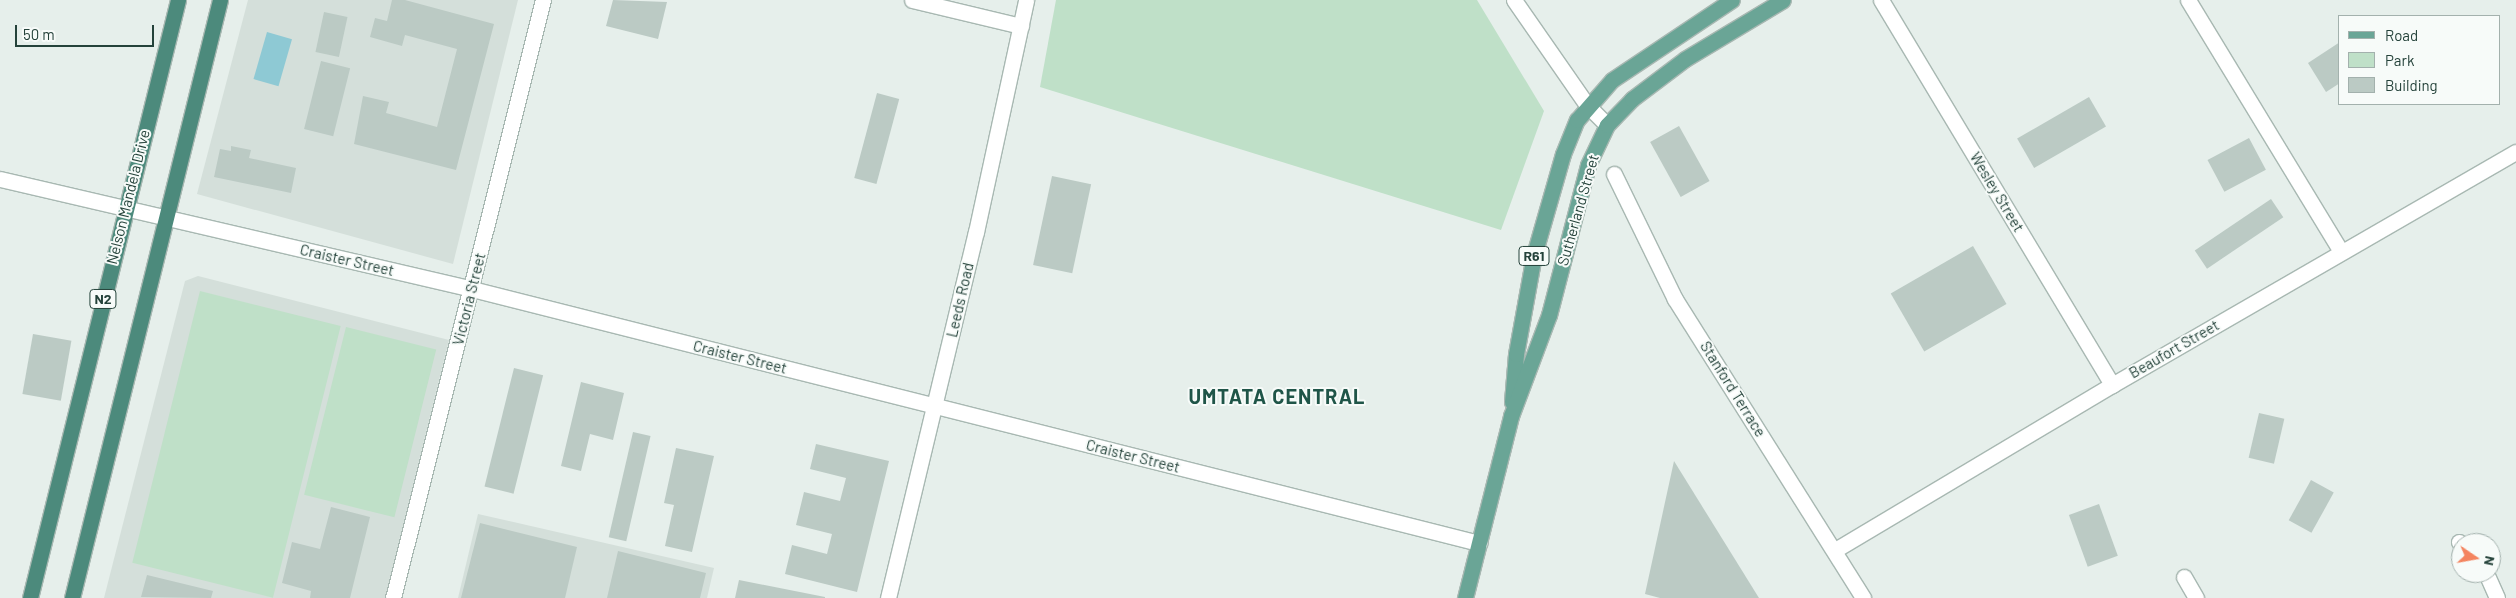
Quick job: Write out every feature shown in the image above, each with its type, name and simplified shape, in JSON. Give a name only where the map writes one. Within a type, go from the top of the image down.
[{"type":"highway","name":"Nelson Mandela Drive","points":[[30,598],[178,0]]},
{"type":"highway","points":[[72,598],[220,0]]},
{"type":"main road","name":"Sutherland Street","points":[[1510,416],[1516,354],[1534,255],[1563,154],[1587,105],[1612,80],[1732,0]]},
{"type":"main road","name":"Sutherland Street","points":[[1465,598],[1510,416],[1549,316],[1588,165],[1607,124],[1632,99],[1685,59],[1783,0]]},
{"type":"street","name":"Victoria Street","points":[[394,598],[543,0]]},
{"type":"street","points":[[912,0],[1021,26]]},
{"type":"street","name":"Leeds Road","points":[[888,598],[934,406],[1026,0]]},
{"type":"street","points":[[1514,0],[1587,105],[1607,124]]},
{"type":"street","name":"Wesley Street","points":[[1881,0],[2112,385]]},
{"type":"street","points":[[2188,0],[2341,252]]},
{"type":"street","name":"Beaufort Street","points":[[1835,550],[2112,385],[2516,152]]},
{"type":"street","name":"Stanford Terrace","points":[[1614,174],[1675,299],[1835,550],[1863,598]]},
{"type":"street","name":"Craister Street","points":[[0,179],[472,289],[1479,543]]},
{"type":"street","points":[[2184,577],[2196,598]]},
{"type":"street","points":[[2490,583],[2497,598]]},
{"type":"shaded area","points":[[248,0],[518,0],[453,264],[197,194]]},
{"type":"shaded area","points":[[198,276],[449,340],[385,598],[104,598],[185,281]]},
{"type":"shaded area","points":[[478,514],[714,568],[707,598],[458,598]]},
{"type":"green space","points":[[1056,0],[1477,0],[1544,111],[1501,230],[1040,87]]},
{"type":"green space","points":[[200,291],[341,326],[273,598],[132,563]]},
{"type":"green space","points":[[346,327],[436,349],[394,517],[304,495]]},
{"type":"water","points":[[267,32],[292,39],[278,86],[253,79]]},
{"type":"building","points":[[392,0],[405,0],[494,24],[456,170],[354,144],[363,96],[389,102],[386,113],[437,127],[457,49],[405,35],[402,46],[370,37],[375,18],[387,21]]},
{"type":"building","points":[[613,0],[667,2],[658,39],[606,26]]},
{"type":"building","points":[[324,12],[347,17],[339,57],[315,52]]},
{"type":"building","points":[[2338,43],[2338,84],[2326,92],[2308,63]]},
{"type":"building","points":[[321,61],[350,68],[333,136],[304,129]]},
{"type":"building","points":[[877,93],[899,99],[876,184],[854,178]]},
{"type":"building","points":[[2089,97],[2106,126],[2034,168],[2017,138]]},
{"type":"building","points":[[1679,126],[1710,181],[1681,197],[1650,142]]},
{"type":"building","points":[[2249,138],[2266,170],[2224,192],[2208,160]]},
{"type":"building","points":[[231,146],[251,150],[249,158],[296,168],[291,193],[214,177],[220,149],[231,151]]},
{"type":"building","points":[[1052,176],[1091,184],[1072,273],[1033,265]]},
{"type":"building","points":[[2271,199],[2283,217],[2207,269],[2195,250]]},
{"type":"building","points":[[1973,246],[2006,304],[1924,352],[1891,294]]},
{"type":"building","points":[[33,334],[71,341],[61,401],[22,394]]},
{"type":"building","points":[[514,368],[543,375],[514,494],[484,486]]},
{"type":"building","points":[[581,382],[624,393],[613,440],[590,434],[581,471],[561,466]]},
{"type":"building","points":[[2259,413],[2284,419],[2274,464],[2249,458]]},
{"type":"building","points":[[633,432],[651,436],[626,541],[609,537]]},
{"type":"building","points":[[816,444],[889,461],[857,592],[785,574],[792,545],[827,554],[832,534],[796,525],[804,492],[840,501],[846,478],[810,469]]},
{"type":"building","points":[[676,448],[714,456],[692,552],[665,546],[674,505],[664,503]]},
{"type":"building","points":[[1674,461],[1759,598],[1660,598],[1645,594]]},
{"type":"building","points":[[2311,480],[2334,493],[2311,533],[2289,520]]},
{"type":"building","points":[[2099,504],[2118,556],[2088,567],[2069,515]]},
{"type":"building","points":[[331,507],[370,517],[350,598],[310,598],[311,591],[282,583],[292,542],[320,549]]},
{"type":"building","points":[[480,523],[577,547],[565,598],[461,598]]},
{"type":"building","points":[[618,551],[706,573],[700,598],[607,598]]},
{"type":"building","points":[[147,575],[213,591],[211,598],[141,597]]},
{"type":"building","points":[[739,580],[825,597],[825,598],[735,598]]},
{"type":"district","name":"UMTATA CENTRAL","points":[[1277,396]]}]
